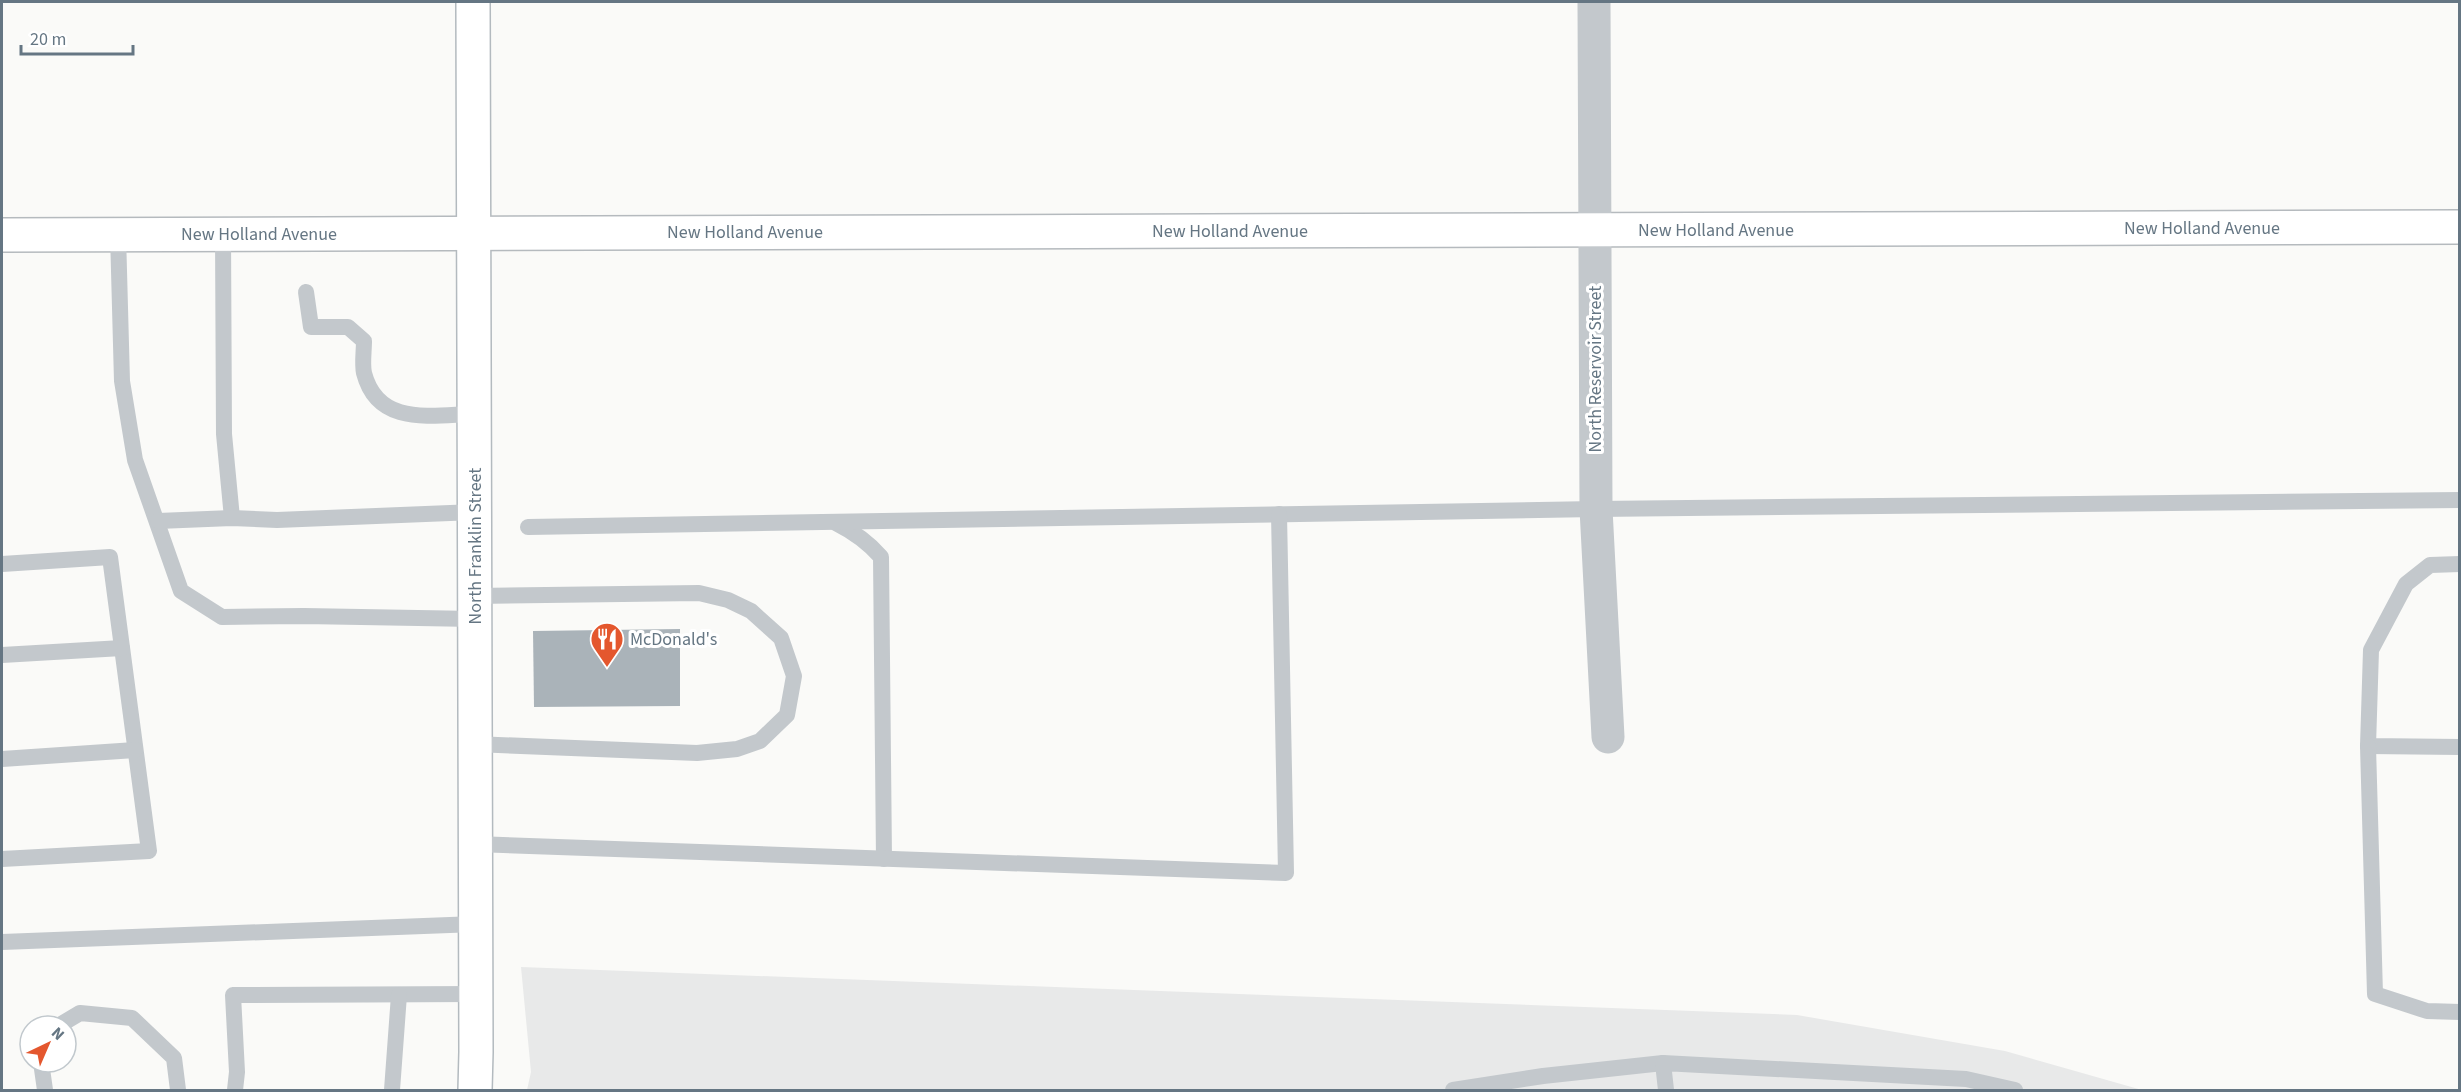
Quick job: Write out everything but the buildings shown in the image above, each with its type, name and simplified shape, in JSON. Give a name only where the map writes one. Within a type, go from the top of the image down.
[{"type":"main road","name":"North Franklin Street","points":[[473,2],[475,1090]]},
{"type":"main road","name":"New Holland Avenue","points":[[2,235],[2460,227]]},
{"type":"street","name":"North Reservoir Street","points":[[1594,2],[1596,508],[1608,737]]},
{"type":"lane","points":[[118,234],[122,381],[135,460],[181,591],[222,617],[475,608],[699,592],[728,600],[751,611],[781,638],[794,676],[788,715],[760,741],[737,749],[697,753],[474,744]]},
{"type":"lane","points":[[223,234],[224,434],[232,519]]},
{"type":"lane","points":[[306,292],[311,327],[348,327],[364,341],[364,372],[373,393],[389,408],[410,416],[474,414]]},
{"type":"lane","points":[[528,527],[1596,508],[2460,500]]},
{"type":"lane","points":[[158,521],[277,520],[475,512]]},
{"type":"lane","points":[[475,844],[1286,873],[1279,514]]},
{"type":"lane","points":[[832,522],[852,531],[869,543],[881,557],[884,859]]},
{"type":"lane","points":[[2,564],[111,557],[149,851],[2,859]]},
{"type":"lane","points":[[2460,564],[2430,565],[2406,584],[2371,650],[2368,746],[2375,994],[2427,1011],[2460,1011]]},
{"type":"lane","points":[[2,655],[122,648]]},
{"type":"lane","points":[[2368,746],[2460,747]]},
{"type":"lane","points":[[2,759],[135,750]]},
{"type":"lane","points":[[2,942],[476,924]]},
{"type":"lane","points":[[235,1090],[237,1072],[233,995],[476,994]]},
{"type":"lane","points":[[392,1090],[399,995]]},
{"type":"lane","points":[[77,1014],[80,1012],[132,1018],[174,1058],[178,1090]]},
{"type":"lane","points":[[1663,1063],[1666,1090]]},
{"type":"lane","points":[[1453,1090],[1477,1089],[1543,1076],[1663,1063],[1929,1076],[1966,1079],[2015,1090]]},
{"type":"lane","points":[[43,1074],[45,1090]]},
{"type":"shaded area","points":[[521,967],[1797,1015],[2005,1051],[2142,1090],[527,1090],[531,1072]]},
{"type":"place","name":"McDonald's","points":[[607,668]]}]
